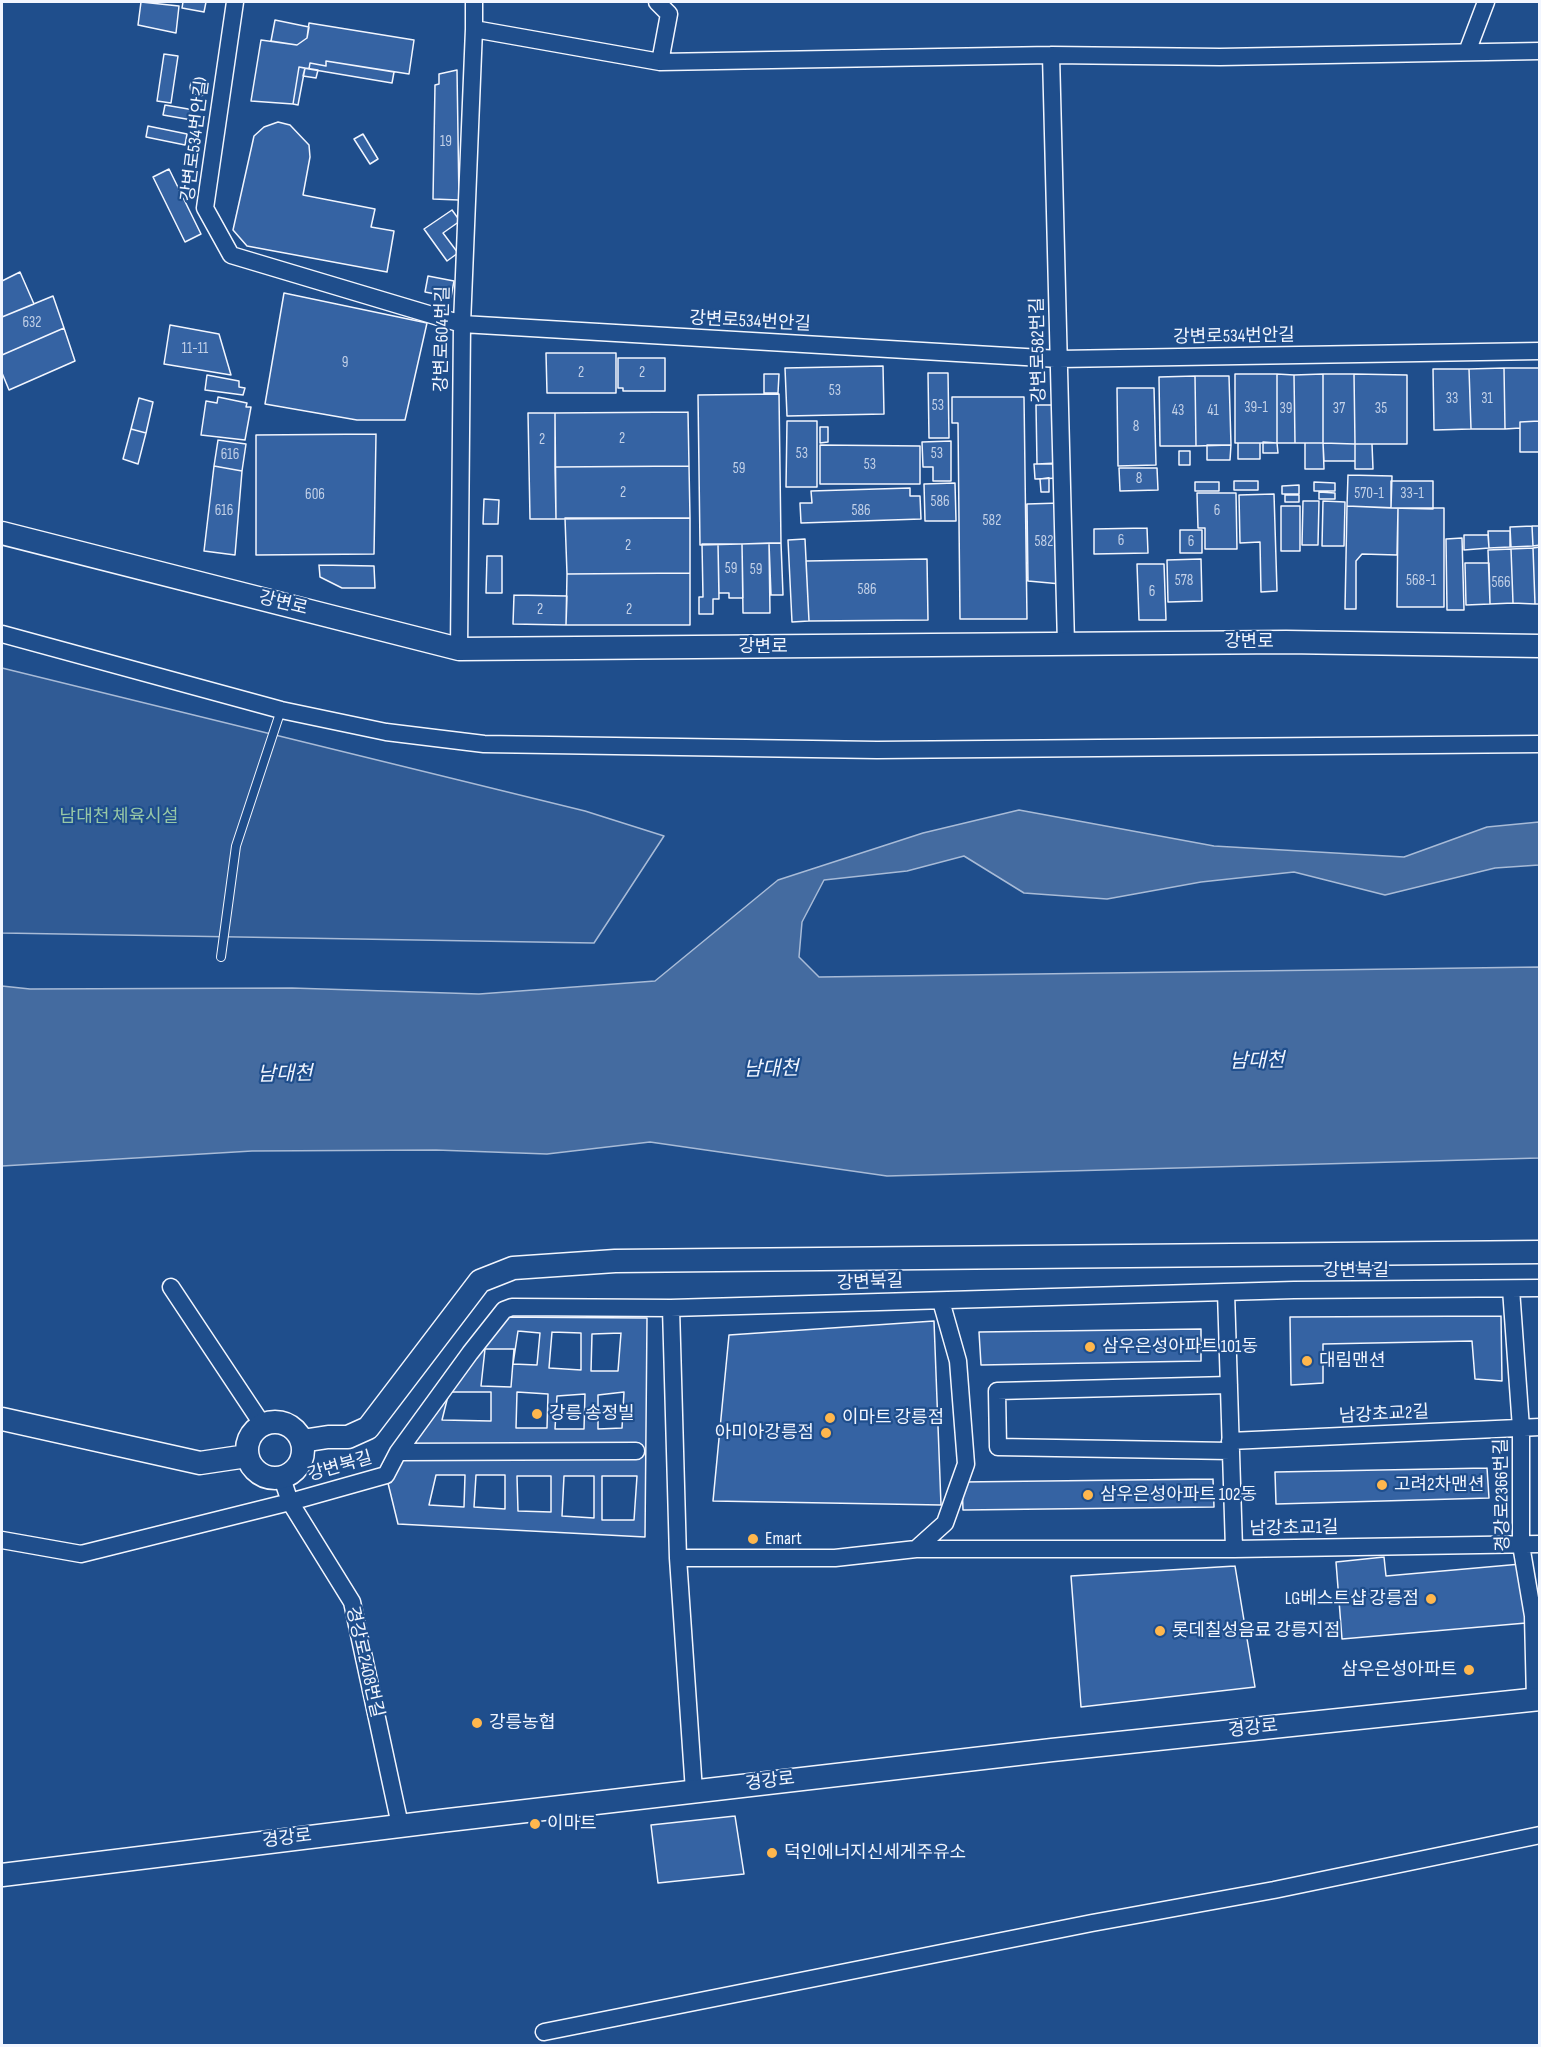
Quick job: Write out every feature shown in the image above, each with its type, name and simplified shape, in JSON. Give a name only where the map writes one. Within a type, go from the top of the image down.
[{"type":"street","name":"강변로534번안길","points":[[234,2],[205,208],[231,255],[462,324],[1059,359],[1539,351]]},
{"type":"street","name":"강변로604번길","points":[[459,649],[462,324],[474,2]]},
{"type":"street","points":[[657,2],[669,14],[660,62]]},
{"type":"street","points":[[1467,52],[1486,2]]},
{"type":"street","points":[[474,29],[660,62],[1051,55],[1220,57],[1539,51]]},
{"type":"street","name":"강변로582번길","points":[[1051,55],[1066,644]]},
{"type":"street","name":"강변로","points":[[2,532],[459,649],[1286,642],[1539,646]]},
{"type":"street","points":[[2,634],[281,710],[386,732],[484,744],[877,750],[1539,744]]},
{"type":"street","points":[[302,1441],[348,1437],[368,1428],[480,1281],[513,1268],[615,1261],[1539,1252]]},
{"type":"street","points":[[171,1287],[262,1424]]},
{"type":"street","name":"강변북길","points":[[2,1540],[81,1554],[290,1502],[386,1475],[398,1452],[504,1310],[512,1307],[671,1308],[1226,1292],[1539,1288]]},
{"type":"street","name":"경강로2366번길","points":[[1511,1289],[1521,1428],[1521,1545],[1533,1616],[1537,1699]]},
{"type":"street","name":"남강초교1길","points":[[1226,1292],[1233,1549],[1539,1544]]},
{"type":"street","points":[[916,1549],[945,1523],[966,1464],[958,1361],[941,1301]]},
{"type":"street","points":[[671,1308],[678,1558],[694,1791]]},
{"type":"street","name":"남강초교2길","points":[[1229,1385],[997,1391],[998,1447],[1230,1446],[1539,1427]]},
{"type":"street","points":[[2,1419],[200,1463],[247,1456]]},
{"type":"street","points":[[281,1422],[290,1426],[302,1441],[302,1461],[290,1474],[282,1478],[264,1476],[256,1471],[247,1456],[249,1438],[262,1424],[281,1422]]},
{"type":"street","points":[[398,1452],[636,1451]]},
{"type":"street","name":"경강로2408번길","points":[[282,1478],[290,1502],[352,1602],[400,1825]]},
{"type":"street","points":[[678,1558],[835,1558],[916,1549],[1233,1549]]},
{"type":"street","name":"경강로","points":[[2,1875],[694,1791],[1537,1699]]},
{"type":"street","points":[[544,2032],[1092,1923],[1274,1890],[1539,1834]]},
{"type":"lane","points":[[220,957],[236,846],[281,710]]},
{"type":"shaded area","name":"남대천 체육시설","points":[[2,668],[585,811],[664,836],[594,943],[2,933]]},
{"type":"water","name":"남대천","points":[[1019,810],[1214,846],[1404,857],[1487,827],[1539,822],[1539,865],[1495,868],[1385,895],[1294,872],[1201,882],[1107,899],[1024,893],[964,856],[907,871],[824,880],[802,922],[799,957],[819,977],[1539,967],[1539,1158],[887,1176],[650,1142],[547,1154],[436,1150],[252,1151],[2,1166],[2,986],[30,989],[292,988],[479,994],[655,981],[778,880],[923,833]]},
{"type":"building","points":[[141,2],[179,6],[176,33],[138,25]]},
{"type":"building","points":[[183,2],[206,2],[204,12],[182,8]]},
{"type":"building","points":[[275,20],[309,27],[307,38],[297,45],[271,41]]},
{"type":"building","points":[[309,23],[414,40],[409,74],[326,61],[326,66],[310,63],[309,69],[299,67],[293,104],[251,101],[261,40],[297,45],[307,38]]},
{"type":"building","points":[[164,54],[178,56],[171,103],[157,101]]},
{"type":"building","points":[[326,61],[394,72],[392,83],[309,69],[310,63],[326,66]]},
{"type":"building","points":[[299,67],[305,68],[298,105],[293,104]]},
{"type":"building","points":[[305,68],[318,70],[316,78],[303,76]]},
{"type":"building","points":[[457,70],[459,200],[433,199],[435,85],[439,84],[439,74]]},
{"type":"building","points":[[199,78],[205,81],[208,87],[205,93],[199,96],[193,93],[190,87],[193,81]]},
{"type":"building","points":[[165,105],[194,110],[192,120],[163,115]]},
{"type":"building","points":[[278,122],[290,125],[309,145],[310,157],[303,195],[375,209],[371,227],[394,231],[387,272],[247,246],[233,230],[254,136],[264,127]]},
{"type":"building","points":[[148,126],[187,134],[185,145],[146,137]]},
{"type":"building","points":[[363,134],[378,159],[370,164],[354,139]]},
{"type":"building","points":[[169,169],[201,234],[185,242],[153,177]]},
{"type":"building","points":[[452,210],[460,221],[443,233],[458,253],[447,261],[424,229]]},
{"type":"building","points":[[20,272],[34,304],[2,317],[2,281]]},
{"type":"building","points":[[428,276],[454,281],[451,297],[425,292]]},
{"type":"building","points":[[284,293],[427,323],[405,420],[357,420],[265,404]]},
{"type":"building","points":[[53,296],[64,328],[2,355],[2,317]]},
{"type":"building","points":[[170,325],[219,334],[231,375],[164,364]]},
{"type":"building","points":[[64,328],[75,361],[9,390],[2,373],[2,355]]},
{"type":"building","points":[[546,353],[616,353],[616,393],[547,393]]},
{"type":"building","points":[[618,358],[665,358],[665,391],[623,391],[623,388],[618,388]]},
{"type":"building","points":[[883,366],[884,414],[787,416],[785,368]]},
{"type":"building","points":[[1504,368],[1539,368],[1539,421],[1520,422],[1520,428],[1505,429]]},
{"type":"building","points":[[1504,368],[1505,429],[1471,429],[1469,369]]},
{"type":"building","points":[[1433,369],[1469,369],[1471,429],[1434,430]]},
{"type":"building","points":[[928,373],[948,373],[949,438],[929,438]]},
{"type":"building","points":[[764,374],[779,374],[778,393],[764,393]]},
{"type":"building","points":[[1235,374],[1277,374],[1277,443],[1235,443]]},
{"type":"building","points":[[1277,374],[1294,375],[1295,443],[1277,443]]},
{"type":"building","points":[[1323,374],[1354,374],[1355,444],[1323,443]]},
{"type":"building","points":[[1323,374],[1323,443],[1295,443],[1294,375]]},
{"type":"building","points":[[1354,374],[1407,375],[1407,444],[1355,444]]},
{"type":"building","points":[[207,375],[239,381],[239,387],[245,388],[243,395],[205,390]]},
{"type":"building","points":[[1195,376],[1229,376],[1231,445],[1196,446]]},
{"type":"building","points":[[1195,376],[1196,446],[1160,446],[1159,377]]},
{"type":"building","points":[[1117,388],[1154,388],[1156,465],[1118,466]]},
{"type":"building","points":[[779,394],[781,543],[700,545],[698,395]]},
{"type":"building","points":[[218,397],[247,403],[246,407],[251,407],[245,440],[201,435],[206,401],[217,403]]},
{"type":"building","points":[[952,397],[1024,397],[1027,619],[960,619],[958,423],[952,423]]},
{"type":"building","points":[[139,398],[153,402],[146,433],[131,429]]},
{"type":"building","points":[[1036,405],[1056,405],[1057,463],[1037,464]]},
{"type":"building","points":[[688,412],[689,466],[555,467],[555,413]]},
{"type":"building","points":[[528,413],[555,413],[556,519],[530,519]]},
{"type":"building","points":[[787,421],[817,421],[817,487],[786,487]]},
{"type":"building","points":[[1539,421],[1540,452],[1520,452],[1520,422]]},
{"type":"building","points":[[820,427],[828,427],[828,442],[820,443]]},
{"type":"building","points":[[131,429],[146,433],[138,464],[123,459]]},
{"type":"building","points":[[376,434],[374,554],[256,555],[256,435]]},
{"type":"building","points":[[218,440],[246,444],[242,471],[214,466]]},
{"type":"building","points":[[951,441],[951,481],[933,481],[933,467],[923,467],[922,442]]},
{"type":"building","points":[[1263,442],[1277,443],[1278,453],[1263,453]]},
{"type":"building","points":[[1238,443],[1260,443],[1260,459],[1238,459]]},
{"type":"building","points":[[1305,443],[1323,443],[1324,469],[1305,469]]},
{"type":"building","points":[[1323,443],[1355,444],[1355,461],[1324,461]]},
{"type":"building","points":[[1355,444],[1372,444],[1373,469],[1355,469]]},
{"type":"building","points":[[820,445],[920,446],[920,484],[820,484]]},
{"type":"building","points":[[1207,445],[1231,445],[1230,460],[1207,460]]},
{"type":"building","points":[[1179,451],[1190,451],[1190,465],[1179,465]]},
{"type":"building","points":[[1034,464],[1059,464],[1060,478],[1035,479]]},
{"type":"building","points":[[214,466],[242,471],[235,555],[204,551]]},
{"type":"building","points":[[689,466],[690,518],[556,519],[555,467]]},
{"type":"building","points":[[1119,468],[1157,468],[1158,490],[1120,491]]},
{"type":"building","points":[[1348,475],[1392,476],[1391,508],[1347,506]]},
{"type":"building","points":[[1049,478],[1049,492],[1041,492],[1040,479]]},
{"type":"building","points":[[1234,481],[1258,481],[1258,490],[1234,490]]},
{"type":"building","points":[[1391,481],[1433,481],[1433,509],[1391,508]]},
{"type":"building","points":[[1195,482],[1219,482],[1219,491],[1195,491]]},
{"type":"building","points":[[1314,482],[1335,483],[1335,491],[1314,491]]},
{"type":"building","points":[[955,483],[956,521],[925,521],[924,484]]},
{"type":"building","points":[[1299,485],[1299,494],[1282,494],[1282,486]]},
{"type":"building","points":[[910,488],[910,496],[920,496],[921,519],[801,523],[800,503],[812,503],[811,491]]},
{"type":"building","points":[[1319,492],[1335,493],[1335,499],[1319,499]]},
{"type":"building","points":[[1197,493],[1236,493],[1237,549],[1205,549],[1205,528],[1198,528]]},
{"type":"building","points":[[1274,494],[1277,591],[1261,592],[1260,542],[1240,543],[1239,495]]},
{"type":"building","points":[[1285,495],[1299,495],[1299,502],[1285,502]]},
{"type":"building","points":[[484,499],[499,500],[498,524],[483,524]]},
{"type":"building","points":[[1303,501],[1319,501],[1318,545],[1302,545]]},
{"type":"building","points":[[1323,501],[1345,502],[1344,546],[1322,546]]},
{"type":"building","points":[[1060,503],[1061,584],[1028,581],[1027,504]]},
{"type":"building","points":[[1281,506],[1300,506],[1300,551],[1281,551]]},
{"type":"building","points":[[1347,506],[1398,508],[1397,555],[1362,554],[1356,561],[1356,609],[1345,609]]},
{"type":"building","points":[[1398,508],[1444,508],[1444,607],[1397,607]]},
{"type":"building","points":[[565,518],[690,518],[690,573],[567,574]]},
{"type":"building","points":[[1532,526],[1533,546],[1511,547],[1510,527]]},
{"type":"building","points":[[1532,526],[1540,526],[1540,545],[1533,546]]},
{"type":"building","points":[[1147,528],[1148,553],[1094,554],[1094,529]]},
{"type":"building","points":[[1180,530],[1202,530],[1202,553],[1180,553]]},
{"type":"building","points":[[1488,531],[1510,531],[1510,547],[1489,548]]},
{"type":"building","points":[[1464,535],[1488,535],[1489,548],[1464,550]]},
{"type":"building","points":[[1462,538],[1464,610],[1447,610],[1446,539]]},
{"type":"building","points":[[805,539],[809,621],[792,622],[788,540]]},
{"type":"building","points":[[769,543],[781,543],[783,595],[771,595]]},
{"type":"building","points":[[769,543],[770,613],[743,613],[742,544]]},
{"type":"building","points":[[702,544],[718,544],[719,599],[713,599],[713,614],[699,614],[699,597],[703,597]]},
{"type":"building","points":[[718,544],[742,544],[743,598],[729,598],[729,593],[719,593]]},
{"type":"building","points":[[1540,547],[1540,604],[1535,604],[1533,548]]},
{"type":"building","points":[[1533,548],[1535,604],[1513,603],[1511,549]]},
{"type":"building","points":[[1511,549],[1513,603],[1490,604],[1488,550]]},
{"type":"building","points":[[487,556],[502,556],[502,593],[486,593]]},
{"type":"building","points":[[927,559],[928,620],[809,621],[806,561]]},
{"type":"building","points":[[1201,559],[1202,601],[1168,602],[1167,560]]},
{"type":"building","points":[[1465,563],[1489,563],[1490,604],[1466,605]]},
{"type":"building","points":[[1137,564],[1164,564],[1166,620],[1139,620]]},
{"type":"building","points":[[319,565],[374,566],[375,588],[342,588],[320,577]]},
{"type":"building","points":[[690,573],[690,625],[566,625],[567,574]]},
{"type":"building","points":[[514,595],[567,596],[566,625],[513,624]]},
{"type":"building","name":"대림맨션","points":[[1501,1316],[1502,1381],[1475,1379],[1472,1341],[1323,1344],[1323,1383],[1291,1385],[1290,1317]]},
{"type":"building","name":"강릉 송정빌","points":[[495,1317],[647,1318],[645,1537],[398,1524],[386,1475]]},
{"type":"building","name":"이마트 강릉점","points":[[934,1321],[941,1505],[713,1501],[729,1335]]},
{"type":"building","name":"삼우은성아파트 101동","points":[[1201,1329],[1201,1361],[981,1365],[979,1332]]},
{"type":"building","points":[[518,1331],[540,1333],[537,1365],[513,1364]]},
{"type":"building","points":[[552,1332],[581,1333],[581,1370],[549,1368]]},
{"type":"building","points":[[621,1333],[618,1371],[591,1371],[592,1334]]},
{"type":"building","points":[[485,1349],[514,1349],[511,1387],[481,1386]]},
{"type":"building","points":[[449,1392],[491,1392],[491,1421],[442,1420]]},
{"type":"building","points":[[517,1392],[548,1394],[547,1428],[516,1428]]},
{"type":"building","points":[[624,1392],[622,1428],[598,1429],[598,1395]]},
{"type":"building","points":[[585,1394],[584,1429],[555,1429],[557,1396]]},
{"type":"building","name":"고려2차맨션","points":[[1487,1468],[1489,1498],[1276,1504],[1275,1472]]},
{"type":"building","points":[[436,1475],[465,1475],[464,1507],[429,1505]]},
{"type":"building","points":[[476,1475],[505,1475],[505,1509],[474,1507]]},
{"type":"building","points":[[517,1476],[551,1476],[551,1512],[518,1511]]},
{"type":"building","points":[[564,1476],[594,1476],[594,1518],[562,1516]]},
{"type":"building","points":[[602,1476],[637,1476],[634,1520],[602,1520]]},
{"type":"building","name":"삼우은성아파트 102동","points":[[1213,1479],[1214,1507],[963,1510],[962,1482]]},
{"type":"building","name":"LG베스트샵 강릉점","points":[[1384,1557],[1386,1576],[1521,1564],[1526,1623],[1342,1639],[1336,1562]]},
{"type":"building","name":"롯데칠성음료 강릉지점","points":[[1235,1566],[1255,1687],[1081,1707],[1071,1576]]},
{"type":"building","points":[[735,1816],[744,1874],[658,1883],[651,1825]]},
{"type":"place","name":"삼우은성아파트 101동","points":[[1090,1347]]},
{"type":"place","name":"대림맨션","points":[[1307,1361]]},
{"type":"place","name":"강릉 송정빌","points":[[537,1414]]},
{"type":"place","name":"이마트 강릉점","points":[[830,1418]]},
{"type":"place","name":"아미아강릉점","points":[[826,1433]]},
{"type":"place","name":"고려2차맨션","points":[[1382,1485]]},
{"type":"place","name":"삼우은성아파트 102동","points":[[1088,1495]]},
{"type":"place","name":"Emart","points":[[753,1539]]},
{"type":"place","name":"LG베스트샵 강릉점","points":[[1431,1599]]},
{"type":"place","name":"롯데칠성음료 강릉지점","points":[[1160,1631]]},
{"type":"place","name":"삼우은성아파트","points":[[1469,1670]]},
{"type":"place","name":"강릉농협","points":[[477,1723]]},
{"type":"place","name":"이마트","points":[[535,1824]]},
{"type":"place","name":"덕인에너지신세게주유소","points":[[772,1853]]}]
